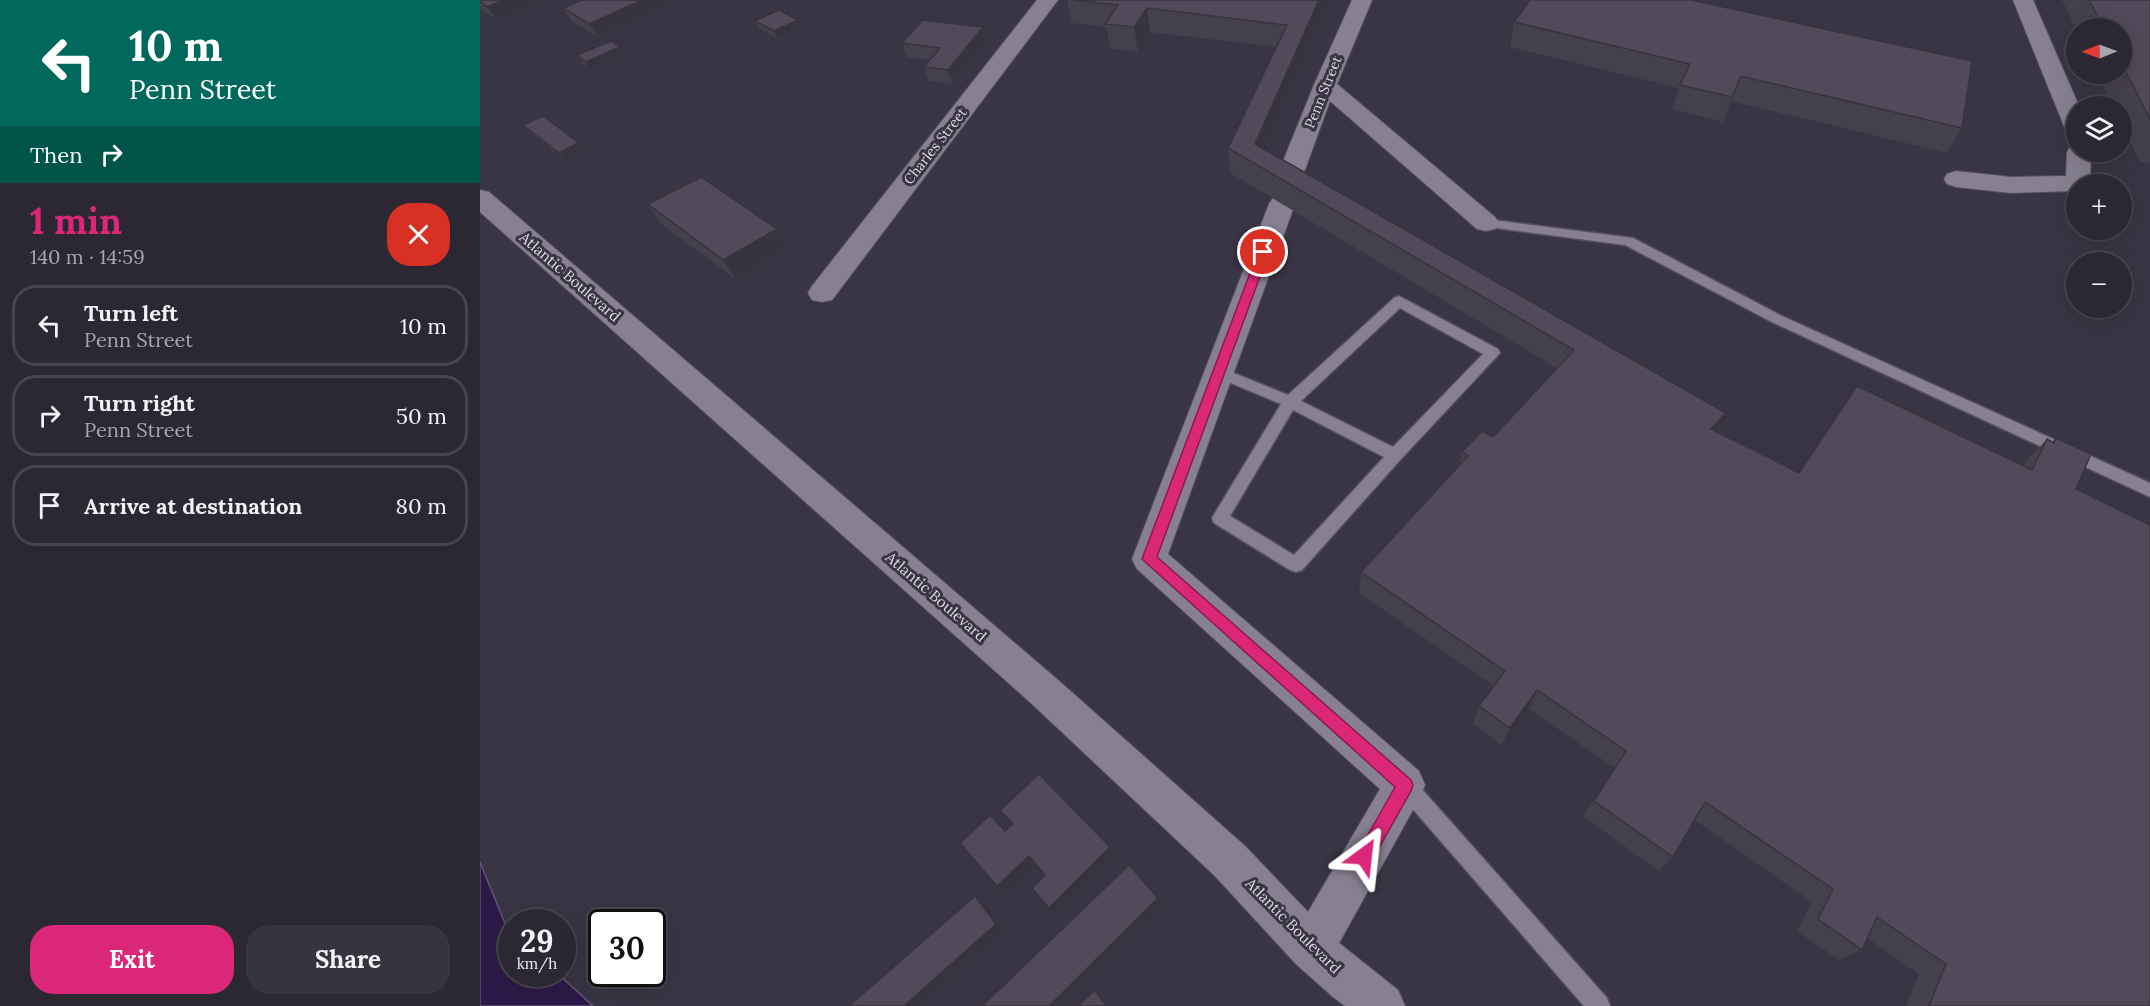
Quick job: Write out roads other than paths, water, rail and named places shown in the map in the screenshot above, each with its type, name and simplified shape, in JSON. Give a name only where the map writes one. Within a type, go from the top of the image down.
[{"type":"street","name":"Charles Street","points":[[822,293],[1048,0]]},
{"type":"street","name":"Penn Street","points":[[1362,0],[1325,85],[1149,559],[1405,785]]},
{"type":"street","points":[[2024,0],[2066,102]]},
{"type":"street","points":[[1325,85],[1486,223]]},
{"type":"street","points":[[1956,179],[2011,185],[2078,183],[2079,162]]},
{"type":"street","name":"Atlantic Boulevard","points":[[480,198],[1045,692],[1230,861],[1311,948],[1382,1006]]},
{"type":"street","points":[[1311,948],[1405,785]]},
{"type":"lane","points":[[1486,223],[1628,241],[1776,319],[2150,490]]},
{"type":"lane","points":[[1399,301],[1493,353],[1395,455],[1296,564],[1220,518],[1290,402],[1399,301]]},
{"type":"lane","points":[[1219,372],[1290,402],[1395,455]]},
{"type":"lane","points":[[1405,785],[1599,1006]]}]
